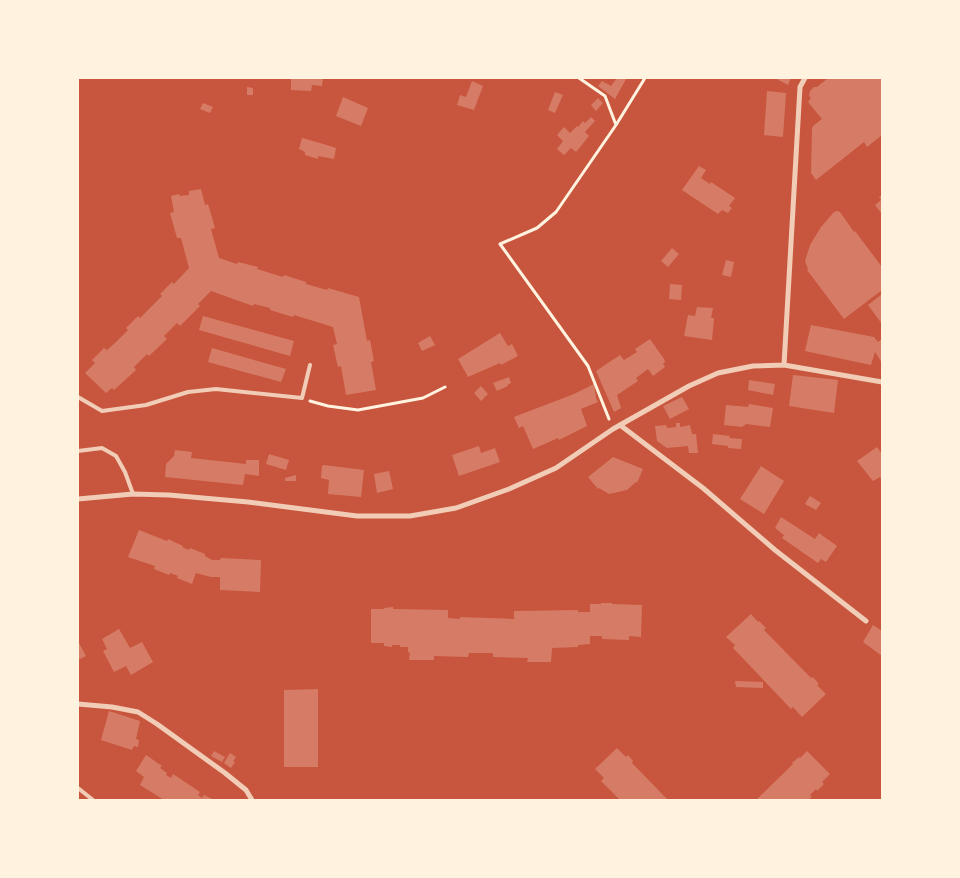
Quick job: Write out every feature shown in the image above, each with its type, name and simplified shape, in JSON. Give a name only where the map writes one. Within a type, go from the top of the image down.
[{"type":"street","points":[[784,365],[800,87],[805,78]]},
{"type":"street","points":[[78,499],[133,494],[169,495],[248,502],[357,516],[410,516],[456,508],[509,489],[556,468],[613,428],[689,386],[718,373],[753,366],[784,365],[882,382]]},
{"type":"street","points":[[620,425],[703,488],[775,550],[866,621]]},
{"type":"street","points":[[78,704],[112,706],[138,712],[225,772],[246,790],[252,800]]},
{"type":"lane","points":[[78,397],[102,411],[146,404],[188,392],[216,389],[302,398],[310,365]]},
{"type":"lane","points":[[78,450],[102,448],[116,456],[125,472],[133,494]]},
{"type":"lane","points":[[78,788],[94,800]]},
{"type":"path","points":[[579,78],[605,96],[616,125]]},
{"type":"path","points":[[613,428],[588,366],[500,244],[537,228],[556,212],[616,125],[645,78]]},
{"type":"path","points":[[302,398],[328,406],[358,410],[424,398],[444,387]]},
{"type":"building","points":[[291,78],[323,78],[322,86],[312,85],[311,91],[291,90]]},
{"type":"building","points":[[617,78],[626,79],[615,99],[598,86],[602,81],[611,86]]},
{"type":"building","points":[[775,78],[791,78],[788,85]]},
{"type":"building","points":[[828,78],[882,78],[882,135],[867,147],[864,142],[816,180],[811,173],[812,129],[822,119],[808,102],[811,98],[809,96],[810,91]]},
{"type":"building","points":[[472,81],[483,86],[474,110],[457,105],[460,95],[466,97]]},
{"type":"building","points":[[247,87],[253,88],[253,95],[247,95]]},
{"type":"building","points":[[767,91],[786,93],[783,137],[764,135]]},
{"type":"building","points":[[555,92],[563,95],[555,113],[548,110]]},
{"type":"building","points":[[343,97],[368,108],[361,126],[336,116]]},
{"type":"building","points":[[598,98],[603,103],[596,111],[591,105]]},
{"type":"building","points":[[203,103],[213,107],[210,113],[200,109]]},
{"type":"building","points":[[591,117],[595,121],[585,132],[589,136],[576,152],[571,148],[564,155],[557,149],[563,141],[557,135],[564,127],[570,133],[583,121],[585,123]]},
{"type":"building","points":[[302,138],[336,148],[334,159],[318,156],[318,159],[305,155],[305,152],[299,149]]},
{"type":"building","points":[[699,166],[706,170],[701,178],[710,184],[711,182],[735,198],[729,206],[732,208],[728,213],[722,210],[718,214],[682,190]]},
{"type":"building","points":[[201,189],[205,205],[208,204],[215,228],[211,229],[219,258],[237,264],[238,262],[258,267],[257,269],[283,277],[284,275],[327,290],[328,288],[359,297],[367,341],[370,340],[374,361],[371,362],[376,390],[346,395],[341,366],[338,367],[333,345],[337,344],[333,327],[294,315],[293,317],[270,310],[270,308],[254,304],[253,306],[211,291],[198,304],[200,306],[180,326],[177,323],[164,336],[167,339],[149,356],[147,354],[134,367],[136,370],[114,390],[112,388],[106,393],[85,373],[95,363],[92,360],[104,348],[107,350],[116,342],[128,330],[126,328],[138,316],[140,318],[162,296],[160,294],[172,282],[174,284],[189,268],[181,238],[177,238],[170,213],[174,212],[171,196],[179,194],[180,196],[189,195],[189,191]]},
{"type":"building","points":[[882,195],[882,214],[875,205],[881,200],[879,197]]},
{"type":"building","points":[[837,211],[840,212],[882,267],[882,290],[844,319],[807,270],[805,261],[810,245],[821,227]]},
{"type":"building","points":[[672,248],[679,254],[668,267],[661,261]]},
{"type":"building","points":[[726,260],[734,262],[731,277],[722,275]]},
{"type":"building","points":[[670,284],[682,285],[681,300],[669,299]]},
{"type":"building","points":[[882,294],[882,324],[868,305]]},
{"type":"building","points":[[697,307],[713,308],[711,318],[714,318],[712,340],[684,336],[688,315],[695,316]]},
{"type":"building","points":[[203,316],[294,341],[290,356],[199,330]]},
{"type":"building","points":[[811,325],[874,337],[878,342],[882,339],[882,363],[875,352],[871,365],[805,351]]},
{"type":"building","points":[[500,333],[508,346],[512,344],[518,356],[501,365],[500,363],[468,377],[458,359]]},
{"type":"building","points":[[430,336],[435,345],[422,351],[418,343]]},
{"type":"building","points":[[650,339],[664,359],[665,362],[663,364],[665,367],[653,376],[648,369],[636,378],[638,381],[617,395],[621,408],[614,412],[596,371],[620,355],[624,360],[637,352],[635,349]]},
{"type":"building","points":[[212,348],[286,369],[281,382],[208,362]]},
{"type":"building","points":[[793,375],[838,380],[834,413],[789,406]]},
{"type":"building","points":[[509,377],[511,383],[497,391],[493,383]]},
{"type":"building","points":[[749,380],[775,384],[773,395],[748,390]]},
{"type":"building","points":[[594,384],[598,402],[581,409],[587,426],[559,440],[558,438],[533,449],[523,426],[519,428],[514,417],[574,394]]},
{"type":"building","points":[[481,386],[488,394],[481,401],[474,393]]},
{"type":"building","points":[[682,397],[689,409],[670,419],[663,406]]},
{"type":"building","points":[[749,404],[773,408],[770,427],[746,424],[742,427],[724,425],[726,405],[748,407]]},
{"type":"building","points":[[676,423],[680,423],[680,427],[690,425],[692,434],[696,434],[698,453],[689,453],[688,446],[667,448],[657,441],[655,426],[666,425],[667,428],[676,427]]},
{"type":"building","points":[[713,434],[742,439],[741,449],[712,444]]},
{"type":"building","points":[[479,446],[481,453],[495,448],[500,462],[459,476],[452,455]]},
{"type":"building","points":[[877,447],[882,454],[882,481],[880,477],[873,481],[857,461]]},
{"type":"building","points":[[175,450],[192,452],[191,458],[246,464],[246,460],[259,460],[259,476],[245,474],[243,485],[165,477],[166,464],[174,456]]},
{"type":"building","points":[[269,454],[289,460],[286,470],[266,464]]},
{"type":"building","points":[[613,457],[643,469],[637,483],[627,490],[609,494],[598,489],[588,477]]},
{"type":"building","points":[[322,466],[364,470],[361,497],[328,494],[329,480],[321,478]]},
{"type":"building","points":[[761,466],[784,481],[764,514],[740,499]]},
{"type":"building","points":[[389,471],[393,489],[377,493],[374,474]]},
{"type":"building","points":[[296,475],[296,481],[285,481],[285,478]]},
{"type":"building","points":[[810,496],[821,503],[816,510],[805,504]]},
{"type":"building","points":[[781,517],[815,539],[819,533],[837,546],[826,562],[821,559],[818,563],[782,538],[784,535],[775,528]]},
{"type":"building","points":[[139,530],[167,541],[168,539],[189,550],[190,548],[205,554],[205,556],[212,560],[220,560],[221,558],[261,560],[260,592],[220,590],[220,577],[196,573],[192,584],[177,578],[178,576],[170,573],[169,575],[154,569],[155,566],[128,557]]},
{"type":"building","points":[[590,604],[642,605],[641,637],[629,636],[629,640],[602,639],[602,636],[590,636],[590,644],[578,645],[578,647],[552,648],[551,662],[527,662],[528,658],[493,657],[493,653],[469,653],[468,657],[434,656],[434,660],[409,660],[410,653],[408,652],[408,647],[392,645],[392,647],[384,646],[384,643],[371,643],[371,609],[393,607],[393,609],[448,610],[448,618],[514,619],[514,611],[578,610],[578,612],[590,612]]},
{"type":"building","points":[[751,614],[811,678],[813,677],[819,684],[817,685],[826,694],[802,717],[793,707],[791,709],[733,648],[735,645],[726,637]]},
{"type":"building","points":[[873,625],[882,631],[882,656],[863,642]]},
{"type":"building","points":[[119,629],[130,648],[142,642],[153,662],[131,675],[126,666],[114,672],[103,651],[107,649],[102,639]]},
{"type":"building","points":[[78,641],[86,656],[78,660]]},
{"type":"building","points":[[735,681],[763,682],[763,688],[736,687]]},
{"type":"building","points":[[318,689],[318,767],[284,767],[284,690]]},
{"type":"building","points":[[109,711],[140,721],[136,739],[139,740],[138,747],[134,746],[132,750],[101,740]]},
{"type":"building","points":[[617,748],[626,757],[628,755],[633,761],[632,763],[668,800],[620,800],[601,781],[604,778],[595,769]]},
{"type":"building","points":[[214,751],[225,757],[222,762],[211,756]]},
{"type":"building","points":[[807,751],[830,774],[822,782],[824,784],[810,795],[812,797],[808,800],[756,800],[792,763]]},
{"type":"building","points":[[230,753],[236,757],[231,768],[224,763]]},
{"type":"building","points":[[146,755],[162,766],[160,768],[167,773],[166,775],[171,778],[173,774],[200,792],[198,795],[202,798],[204,795],[214,800],[164,800],[140,785],[144,777],[136,771]]}]
